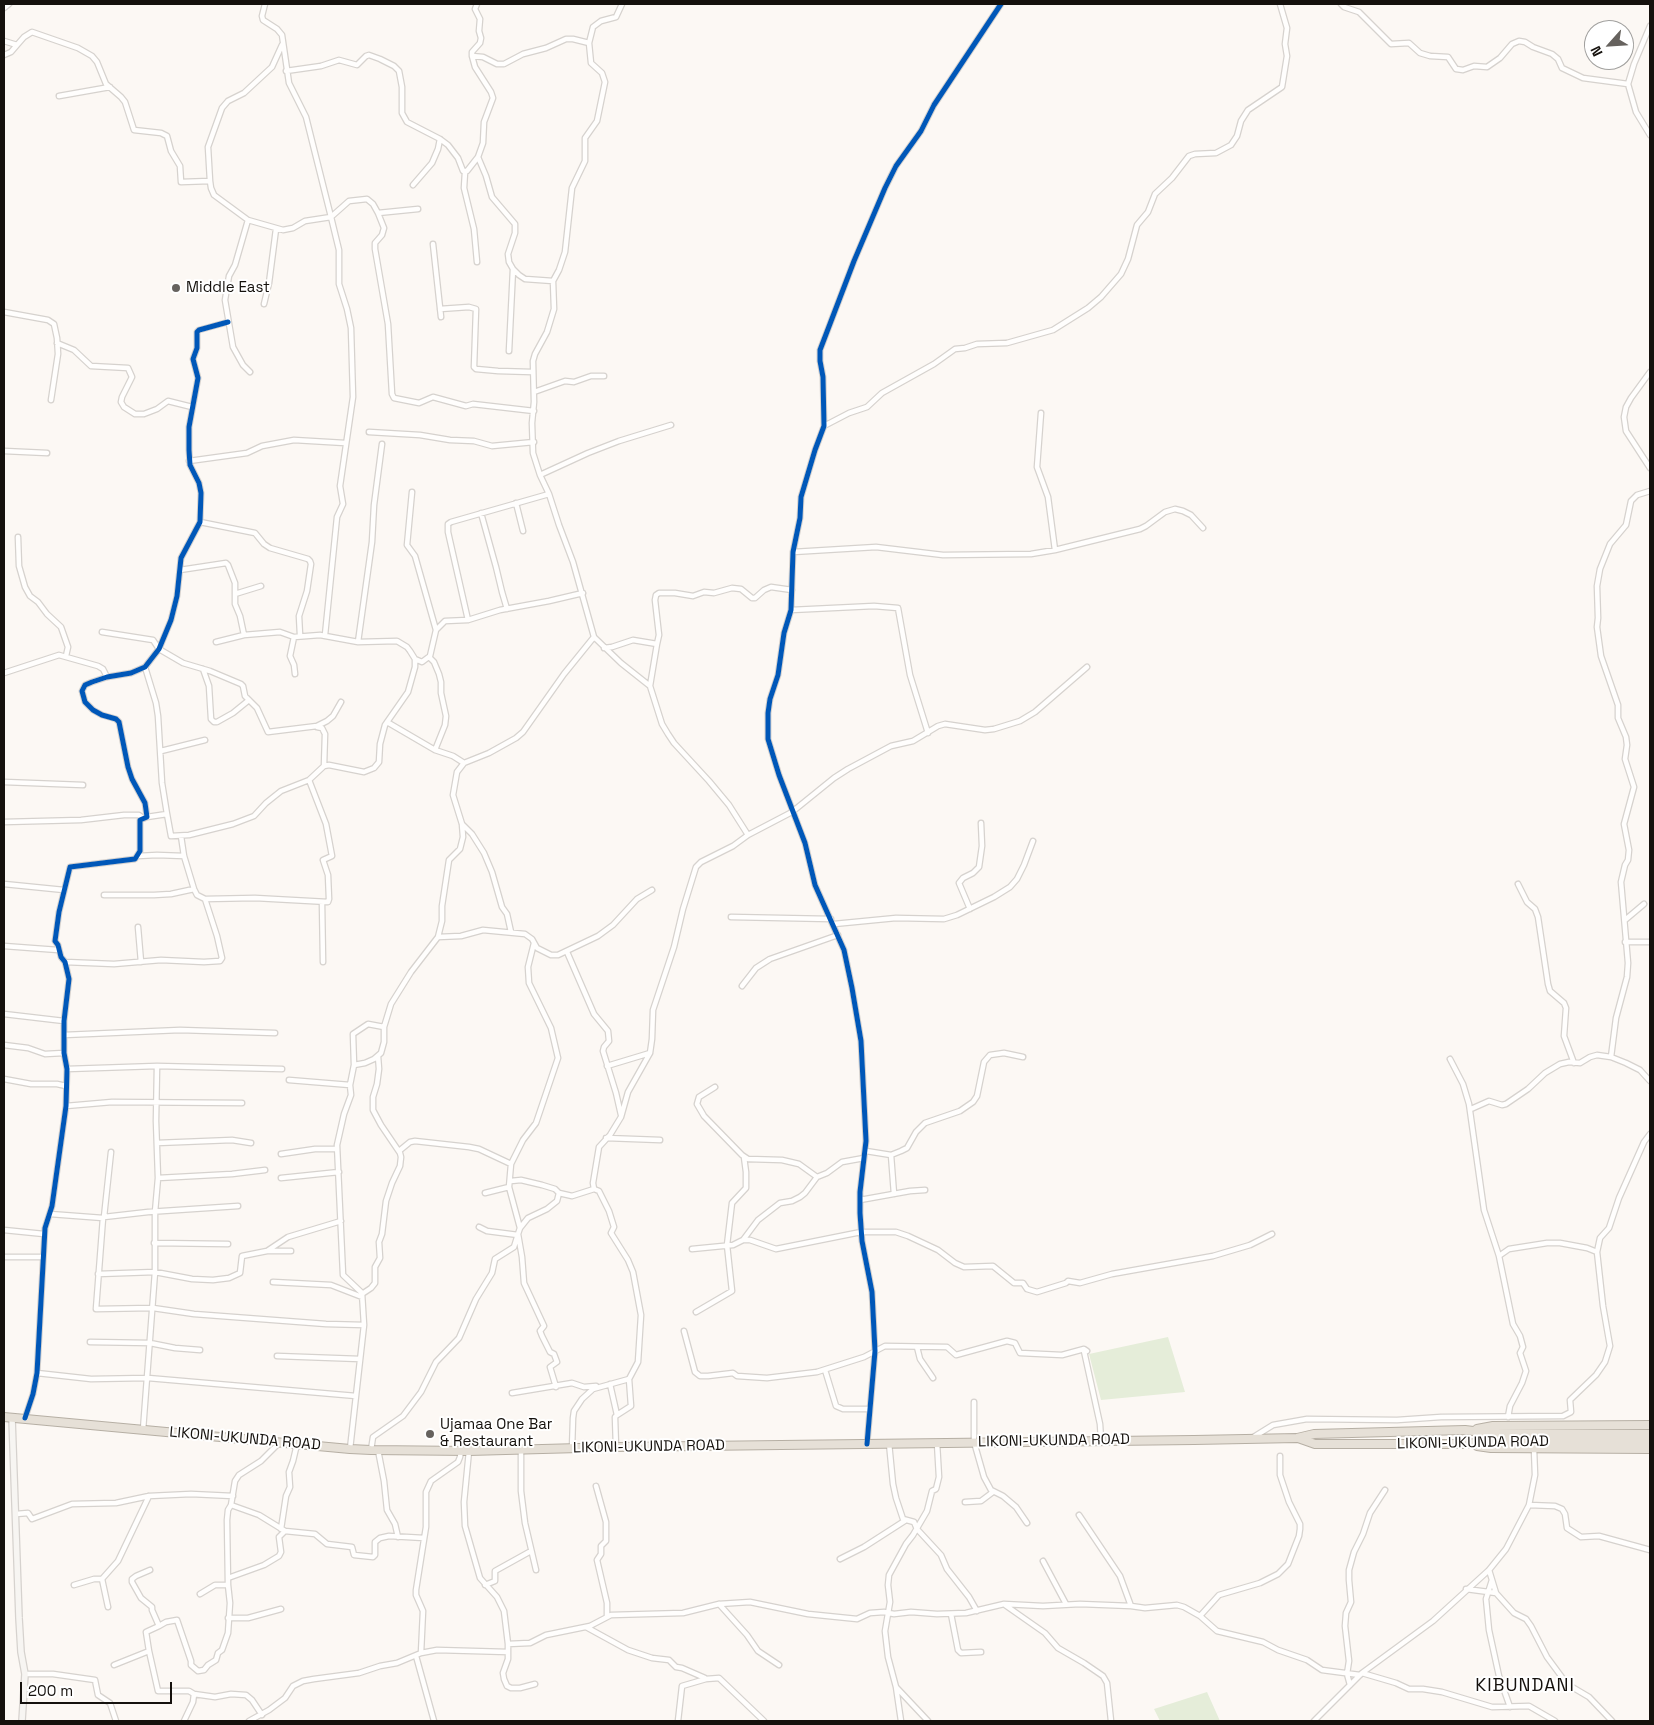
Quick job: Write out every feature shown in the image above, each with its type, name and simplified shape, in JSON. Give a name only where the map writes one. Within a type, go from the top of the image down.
[{"type":"highway","name":"LIKONI-UKUNDA ROAD","points":[[8,1417],[374,1450],[465,1451],[616,1447],[1194,1440],[1297,1438],[1314,1434],[1465,1430],[1499,1438],[1650,1442]]},
{"type":"highway","points":[[1465,1430],[1493,1426],[1650,1425]]},
{"type":"highway","name":"LIKONI-UKUNDA ROAD","points":[[1297,1438],[1315,1444],[1465,1444],[1499,1438],[1650,1434]]},
{"type":"highway","points":[[1465,1444],[1492,1448],[1534,1449],[1650,1448]]},
{"type":"street","points":[[4,8],[8,4]]},
{"type":"street","points":[[264,4],[263,20],[280,31],[289,83],[306,117],[339,250],[339,284],[351,328],[353,397],[340,486],[343,504],[337,517],[325,635]]},
{"type":"street","points":[[477,4],[475,9],[480,19],[481,40],[472,52],[472,56],[475,67],[493,98],[484,122],[483,143],[478,158],[465,172],[464,188],[474,229],[477,262]]},
{"type":"street","points":[[622,4],[616,17],[601,21],[593,27],[589,43],[591,63],[602,73],[605,82],[596,122],[585,138],[585,162],[572,188],[565,252],[553,281],[554,309],[547,332],[535,354],[532,372],[534,392],[533,453],[583,593],[594,638],[650,686]]},
{"type":"street","points":[[867,1444],[875,1351],[872,1292],[862,1232],[860,1200],[866,1151],[861,1042],[849,970],[834,924],[817,890],[805,843],[792,812],[771,750],[767,727],[770,699],[778,675],[784,633],[791,610],[793,552],[800,518],[803,488],[824,426],[823,377],[820,350],[854,261],[900,157],[921,131],[934,105],[1001,4]]},
{"type":"street","points":[[824,426],[849,412],[867,407],[882,394],[934,364],[955,349],[977,344],[1007,343],[1053,330],[1088,308],[1101,297],[1121,274],[1128,259],[1137,225],[1148,212],[1155,194],[1172,178],[1189,156],[1216,153],[1231,145],[1248,110],[1282,87],[1287,56],[1285,44],[1287,28],[1280,4]]},
{"type":"street","points":[[1340,4],[1359,12],[1391,44],[1409,43],[1420,53],[1430,56],[1448,57],[1456,69],[1464,70],[1474,66],[1487,67],[1500,58],[1512,44],[1525,42],[1552,54],[1558,59],[1562,68],[1583,78],[1628,84]]},
{"type":"street","points":[[1650,26],[1628,84],[1636,112],[1650,135]]},
{"type":"street","points":[[4,54],[11,52],[24,37],[32,32],[78,48],[94,58],[103,78],[125,102],[134,130],[161,133],[167,136],[171,150],[180,166],[181,182],[210,181]]},
{"type":"street","points":[[472,56],[483,57],[497,64],[504,64],[523,54],[546,48],[566,39],[581,40],[589,43]]},
{"type":"street","points":[[4,41],[17,45]]},
{"type":"street","points":[[282,45],[272,67],[244,93],[228,101],[222,108],[208,147],[210,181],[214,195],[248,220],[276,229],[287,230],[305,221],[331,217],[349,202],[367,199],[373,204],[384,228],[382,235],[375,243],[375,249],[388,324],[392,394],[394,398],[420,403],[433,397],[466,406],[473,404],[534,411]]},
{"type":"street","points":[[286,71],[329,64],[339,60],[357,65],[369,55],[394,66],[400,71],[402,112],[408,122],[440,139],[452,149],[458,158],[461,169],[465,172]]},
{"type":"street","points":[[59,96],[110,87]]},
{"type":"street","points":[[414,185],[432,163],[440,139]]},
{"type":"street","points":[[478,158],[492,197],[515,224],[515,233],[508,254],[509,262],[513,269],[525,279],[553,281]]},
{"type":"street","points":[[378,213],[418,209]]},
{"type":"street","points":[[248,220],[235,265],[229,276],[225,300],[233,347],[243,365],[250,372]]},
{"type":"street","points":[[264,304],[269,284],[276,229]]},
{"type":"street","points":[[433,244],[441,317]]},
{"type":"street","points":[[509,351],[513,269]]},
{"type":"street","points":[[440,309],[469,307],[476,309],[474,367],[476,369],[498,372],[532,372]]},
{"type":"street","points":[[4,312],[50,320],[54,327],[58,343],[58,360],[51,400]]},
{"type":"street","points":[[138,856],[140,822],[145,817],[145,803],[132,779],[128,767],[120,722],[102,715],[88,706],[82,691],[85,685],[145,667],[159,648],[174,610],[181,558],[200,522],[200,487],[189,461],[192,407],[198,378],[193,358],[198,348],[198,332],[199,330],[228,322]]},
{"type":"street","points":[[58,343],[74,350],[91,366],[128,368],[132,376],[121,402],[124,407],[135,414],[146,413],[160,408],[170,401],[192,407]]},
{"type":"street","points":[[1650,372],[1631,398],[1624,417],[1626,430],[1650,468]]},
{"type":"street","points":[[534,392],[565,381],[574,382],[591,376],[604,376]]},
{"type":"street","points":[[1041,413],[1037,467],[1048,497],[1055,550]]},
{"type":"street","points":[[540,475],[604,447],[670,425]]},
{"type":"street","points":[[369,432],[468,440],[492,446],[534,442]]},
{"type":"street","points":[[189,461],[247,454],[262,446],[294,440],[346,443]]},
{"type":"street","points":[[358,642],[372,542],[374,505],[382,444]]},
{"type":"street","points":[[4,451],[47,453]]},
{"type":"street","points":[[1611,1057],[1616,1018],[1628,977],[1621,882],[1629,850],[1624,824],[1634,787],[1625,759],[1626,737],[1618,718],[1618,705],[1601,656],[1596,627],[1598,618],[1597,586],[1600,569],[1610,544],[1626,525],[1631,501],[1638,495],[1650,491]]},
{"type":"street","points":[[412,492],[407,545],[415,556],[436,630]]},
{"type":"street","points":[[468,620],[448,532],[448,524],[549,494]]},
{"type":"street","points":[[516,503],[523,531]]},
{"type":"street","points":[[793,552],[876,547],[955,555],[1019,555],[1055,550],[1140,529],[1165,512],[1175,509],[1184,511],[1192,516],[1203,528]]},
{"type":"street","points":[[481,513],[508,609]]},
{"type":"street","points":[[200,522],[255,533],[270,548],[308,558],[311,564],[307,591],[300,612],[300,635]]},
{"type":"street","points":[[18,537],[19,566],[24,587],[30,596],[61,627],[68,647],[66,656]]},
{"type":"street","points":[[180,570],[226,563],[230,568],[235,583],[236,609],[240,616],[244,635]]},
{"type":"street","points":[[234,594],[261,586]]},
{"type":"street","points":[[748,835],[729,805],[674,743],[662,724],[650,686],[659,635],[655,600],[659,593],[668,592],[693,596],[704,592],[714,593],[732,588],[740,589],[752,598],[755,598],[771,587],[792,590]]},
{"type":"street","points":[[415,667],[432,653],[433,636],[445,621],[468,620],[508,609],[583,593]]},
{"type":"street","points":[[791,610],[874,606],[898,608],[910,675],[928,733]]},
{"type":"street","points":[[102,632],[153,640],[159,648],[183,663],[219,674],[243,685],[245,695],[257,708],[268,732],[317,726],[327,721],[341,702]]},
{"type":"street","points":[[216,642],[244,635],[280,632],[294,637],[300,635],[325,635],[358,642],[396,641],[407,647],[415,659],[422,662]]},
{"type":"street","points":[[294,637],[290,656],[295,674]]},
{"type":"street","points":[[354,1065],[365,1064],[378,1056],[382,1051],[384,1027],[393,999],[438,937],[442,921],[442,906],[448,863],[451,857],[460,849],[463,837],[462,824],[453,795],[456,776],[464,763],[489,753],[516,738],[522,732],[564,674],[594,638]]},
{"type":"street","points":[[604,648],[633,640],[657,644]]},
{"type":"street","points":[[4,674],[56,656],[66,656],[102,668],[108,677]]},
{"type":"street","points":[[429,657],[434,662],[439,674],[446,716],[445,725],[436,750]]},
{"type":"street","points":[[145,667],[156,703],[162,783],[171,836],[181,836],[207,831],[254,816],[281,791],[309,780],[324,766],[336,766],[364,772],[374,768],[379,762],[380,744],[387,722],[408,692],[415,667],[415,659]]},
{"type":"street","points":[[594,1189],[593,1183],[598,1147],[621,1117],[628,1092],[650,1053],[653,1010],[674,947],[683,908],[696,867],[701,862],[733,846],[748,835],[792,812],[834,778],[891,746],[913,741],[938,726],[945,724],[985,730],[1020,720],[1035,712],[1087,667]]},
{"type":"street","points":[[203,669],[209,686],[211,719],[214,722],[218,722],[233,713],[249,700]]},
{"type":"street","points":[[387,722],[436,750],[453,756],[464,763]]},
{"type":"street","points":[[317,726],[322,728],[325,734],[324,766]]},
{"type":"street","points":[[161,751],[206,740]]},
{"type":"street","points":[[181,836],[184,856],[194,889],[197,895],[205,899],[255,898],[328,902],[328,875],[323,860],[332,856],[326,824],[309,780]]},
{"type":"street","points":[[4,782],[83,784]]},
{"type":"street","points":[[4,822],[81,820],[124,815],[145,817],[167,814]]},
{"type":"street","points":[[970,909],[959,882],[979,867],[982,846],[981,823]]},
{"type":"street","points":[[462,824],[472,834],[484,853],[492,872],[502,907],[507,914],[511,932]]},
{"type":"street","points":[[834,924],[896,918],[944,919],[970,909],[994,898],[1010,887],[1017,879],[1034,842]]},
{"type":"street","points":[[25,1418],[33,1394],[37,1373],[44,1234],[46,1222],[50,1214],[66,1106],[67,1069],[64,1053],[64,1021],[70,979],[65,962],[60,957],[55,936],[69,868],[72,865],[133,860],[138,856],[184,856]]},
{"type":"street","points":[[4,884],[64,890]]},
{"type":"street","points":[[1518,884],[1527,902],[1535,909],[1538,917],[1548,984],[1550,991],[1564,1003],[1566,1008],[1564,1036],[1574,1063]]},
{"type":"street","points":[[104,895],[154,895],[194,889]]},
{"type":"street","points":[[438,937],[461,936],[483,930],[525,934],[535,943],[537,948],[552,956],[567,952],[598,936],[613,925],[637,899],[652,890]]},
{"type":"street","points":[[65,962],[114,964],[161,960],[204,962],[221,960],[217,936],[205,899]]},
{"type":"street","points":[[322,902],[323,962]]},
{"type":"street","points":[[1625,920],[1644,904]]},
{"type":"street","points":[[731,917],[831,919]]},
{"type":"street","points":[[138,926],[141,962]]},
{"type":"street","points":[[742,986],[756,968],[770,959],[838,935]]},
{"type":"street","points":[[1625,942],[1650,942]]},
{"type":"street","points":[[520,1228],[509,1187],[511,1164],[523,1140],[536,1123],[558,1058],[551,1028],[529,982],[528,967],[535,943]]},
{"type":"street","points":[[4,946],[58,950]]},
{"type":"street","points":[[567,952],[594,1014],[608,1030],[609,1041],[604,1047],[603,1052],[616,1093],[621,1117]]},
{"type":"street","points":[[4,1014],[64,1021]]},
{"type":"street","points":[[350,1449],[364,1325],[362,1295],[343,1276],[338,1149],[344,1114],[351,1095],[350,1085],[354,1065],[353,1034],[368,1024],[384,1027]]},
{"type":"street","points":[[64,1035],[189,1030],[275,1033]]},
{"type":"street","points":[[4,1044],[28,1048],[45,1054],[64,1053]]},
{"type":"street","points":[[607,1066],[650,1053]]},
{"type":"street","points":[[866,1151],[890,1155],[907,1148],[916,1132],[925,1123],[960,1110],[973,1102],[977,1096],[984,1062],[990,1055],[1004,1053],[1023,1057]]},
{"type":"street","points":[[1471,1110],[1489,1101],[1502,1105],[1506,1104],[1560,1064],[1582,1062],[1597,1055],[1611,1057],[1640,1070],[1650,1081]]},
{"type":"street","points":[[362,1295],[375,1283],[374,1267],[380,1258],[379,1242],[382,1234],[386,1202],[400,1166],[401,1156],[373,1110],[373,1097],[379,1069],[378,1056]]},
{"type":"street","points":[[1450,1059],[1463,1084],[1471,1110],[1484,1210],[1499,1256],[1513,1324],[1520,1336],[1523,1347],[1520,1353],[1526,1371],[1510,1406],[1508,1417]]},
{"type":"street","points":[[67,1069],[157,1066],[282,1069]]},
{"type":"street","points":[[143,1430],[155,1272],[154,1243],[158,1178],[157,1066]]},
{"type":"street","points":[[4,1080],[66,1086]]},
{"type":"street","points":[[289,1080],[350,1085]]},
{"type":"street","points":[[696,1312],[732,1291],[727,1246],[732,1203],[746,1188],[744,1157],[710,1123],[697,1104],[699,1097],[715,1087]]},
{"type":"street","points":[[66,1106],[112,1102],[242,1102]]},
{"type":"street","points":[[1252,1438],[1273,1425],[1307,1419],[1397,1420],[1441,1417],[1563,1416],[1571,1412],[1570,1400],[1596,1375],[1605,1362],[1610,1346],[1597,1252],[1600,1238],[1608,1228],[1644,1142],[1650,1134]]},
{"type":"street","points":[[606,1138],[660,1140]]},
{"type":"street","points":[[157,1143],[232,1140],[251,1143]]},
{"type":"street","points":[[399,1151],[410,1142],[415,1141],[470,1147],[511,1164]]},
{"type":"street","points":[[281,1154],[315,1149],[338,1149]]},
{"type":"street","points":[[110,1152],[96,1309],[153,1308],[194,1314],[364,1325]]},
{"type":"street","points":[[890,1155],[894,1194]]},
{"type":"street","points":[[744,1157],[782,1160],[799,1164],[817,1177]]},
{"type":"street","points":[[743,1240],[760,1218],[780,1204],[800,1197],[817,1177],[842,1162],[864,1158]]},
{"type":"street","points":[[158,1178],[232,1174],[265,1170]]},
{"type":"street","points":[[281,1178],[338,1172]]},
{"type":"street","points":[[510,1180],[521,1180],[542,1185],[555,1189],[559,1193],[572,1196],[594,1189],[599,1191],[609,1211],[614,1227],[611,1233],[628,1260],[635,1280],[641,1315],[638,1362],[629,1379],[631,1406],[617,1415]]},
{"type":"street","points":[[485,1193],[509,1187]]},
{"type":"street","points":[[860,1200],[926,1190]]},
{"type":"street","points":[[398,1537],[395,1524],[387,1510],[384,1481],[372,1439],[403,1416],[421,1392],[436,1362],[459,1338],[476,1299],[492,1273],[495,1259],[514,1246],[520,1228],[528,1218],[557,1201],[559,1193]]},
{"type":"street","points":[[50,1214],[104,1218],[238,1206]]},
{"type":"street","points":[[267,1251],[288,1237],[341,1221]]},
{"type":"street","points":[[479,1227],[487,1231],[518,1235]]},
{"type":"street","points":[[4,1230],[44,1234]]},
{"type":"street","points":[[692,1249],[718,1245],[727,1246],[743,1240],[750,1240],[776,1249],[862,1232],[887,1231],[908,1236],[938,1250],[964,1267],[993,1266],[1014,1283],[1023,1283],[1027,1289],[1037,1292],[1068,1281],[1080,1284],[1112,1274],[1213,1256],[1250,1245],[1272,1234]]},
{"type":"street","points":[[518,1235],[524,1283],[544,1326],[540,1331],[542,1336],[550,1352],[554,1354],[558,1362],[550,1367],[556,1387]]},
{"type":"street","points":[[154,1243],[228,1244]]},
{"type":"street","points":[[1499,1256],[1509,1249],[1547,1243],[1560,1243],[1587,1248],[1597,1252]]},
{"type":"street","points":[[98,1274],[155,1272],[192,1279],[212,1280],[229,1278],[240,1272],[242,1256],[267,1251],[291,1250]]},
{"type":"street","points":[[4,1257],[43,1257]]},
{"type":"street","points":[[273,1282],[331,1285],[362,1295]]},
{"type":"street","points":[[684,1331],[695,1372],[698,1376],[733,1372],[736,1376],[771,1378],[817,1372],[864,1358],[885,1346],[947,1347],[956,1355],[1007,1341],[1015,1343],[1020,1354],[1062,1355],[1086,1350],[1100,1424],[1101,1440]]},
{"type":"street","points":[[90,1342],[150,1343],[200,1350]]},
{"type":"street","points":[[917,1347],[920,1359],[933,1378]]},
{"type":"street","points":[[277,1356],[360,1360]]},
{"type":"street","points":[[825,1370],[836,1406],[870,1409]]},
{"type":"street","points":[[37,1373],[91,1379],[148,1378],[356,1396]]},
{"type":"street","points":[[512,1393],[572,1383],[585,1387],[600,1386],[629,1379]]},
{"type":"street","points":[[610,1384],[617,1415],[615,1417],[616,1447]]},
{"type":"street","points":[[572,1449],[574,1411],[588,1392],[600,1386]]},
{"type":"street","points":[[974,1402],[974,1442],[984,1477],[993,1492],[1003,1496],[1016,1507],[1027,1523]]},
{"type":"street","points":[[8,1417],[16,1514],[21,1652],[25,1674],[22,1721]]},
{"type":"street","points":[[262,1715],[252,1700],[246,1695],[231,1694],[215,1697],[194,1694],[189,1691],[158,1691],[148,1651],[146,1632],[166,1622],[177,1620],[191,1665],[198,1671],[201,1671],[215,1660],[217,1654],[222,1650],[228,1633],[230,1604],[227,1520],[228,1508],[231,1505],[237,1477],[260,1461],[280,1442]]},
{"type":"street","points":[[901,1721],[896,1687],[886,1644],[885,1631],[890,1602],[889,1575],[927,1511],[932,1491],[936,1488],[939,1477],[937,1443]]},
{"type":"street","points":[[228,1578],[264,1565],[279,1556],[281,1552],[279,1536],[283,1530],[286,1496],[289,1491],[289,1472],[294,1462],[297,1444]]},
{"type":"street","points":[[888,1444],[896,1498],[903,1519],[914,1522],[917,1529],[941,1555],[947,1569],[969,1597],[977,1611]]},
{"type":"street","points":[[521,1449],[521,1491],[525,1523],[536,1570]]},
{"type":"street","points":[[1315,1721],[1361,1674],[1434,1621],[1466,1589],[1489,1570],[1506,1549],[1529,1505],[1535,1475],[1534,1449]]},
{"type":"street","points":[[422,1653],[423,1611],[416,1595],[416,1590],[424,1538],[426,1492],[429,1483],[437,1475],[458,1462],[465,1451]]},
{"type":"street","points":[[465,1451],[465,1524],[480,1578],[490,1588],[503,1607],[506,1620],[508,1652],[503,1676],[507,1686],[520,1688],[535,1684]]},
{"type":"street","points":[[1200,1616],[1219,1595],[1260,1582],[1278,1574],[1288,1564],[1299,1536],[1300,1524],[1289,1502],[1280,1475],[1280,1456]]},
{"type":"street","points":[[596,1486],[606,1522],[606,1541],[601,1546],[601,1554],[597,1560],[607,1603],[607,1616]]},
{"type":"street","points":[[1350,1685],[1347,1674],[1348,1653],[1345,1626],[1346,1613],[1351,1602],[1348,1580],[1349,1570],[1354,1552],[1370,1513],[1385,1490]]},
{"type":"street","points":[[965,1502],[981,1501],[993,1492]]},
{"type":"street","points":[[16,1514],[28,1513],[32,1519],[72,1504],[116,1503],[149,1496],[191,1494],[233,1496]]},
{"type":"street","points":[[74,1585],[94,1579],[102,1579],[118,1562],[149,1496]]},
{"type":"street","points":[[231,1505],[259,1515],[283,1530],[316,1534],[327,1544],[352,1547],[354,1556],[371,1558],[375,1555],[374,1543],[389,1536],[424,1538]]},
{"type":"street","points":[[1529,1505],[1555,1506],[1562,1509],[1568,1528],[1581,1537],[1599,1536],[1650,1550]]},
{"type":"street","points":[[1079,1515],[1120,1576],[1131,1606]]},
{"type":"street","points":[[840,1559],[864,1547],[906,1520]]},
{"type":"street","points":[[485,1585],[495,1580],[495,1571],[531,1550]]},
{"type":"street","points":[[1043,1561],[1066,1604]]},
{"type":"street","points":[[150,1570],[136,1576],[132,1579],[132,1582],[141,1598],[152,1607],[158,1626]]},
{"type":"street","points":[[1489,1570],[1496,1593],[1514,1613],[1526,1619],[1547,1657],[1564,1680],[1589,1697],[1612,1721]]},
{"type":"street","points":[[102,1579],[108,1607]]},
{"type":"street","points":[[1492,1579],[1486,1605],[1489,1630],[1499,1676],[1510,1707]]},
{"type":"street","points":[[200,1594],[215,1585],[228,1585]]},
{"type":"street","points":[[1466,1589],[1496,1593]]},
{"type":"street","points":[[508,1644],[530,1643],[542,1636],[586,1627],[614,1614],[682,1613],[719,1604],[750,1602],[808,1614],[857,1619],[870,1613],[966,1613],[1004,1604],[1043,1606],[1066,1604],[1152,1608],[1177,1605],[1200,1616],[1217,1631],[1263,1642],[1278,1650],[1307,1660],[1322,1670],[1361,1674],[1396,1683],[1409,1689],[1442,1692],[1492,1708],[1529,1706],[1555,1721]]},
{"type":"street","points":[[719,1604],[747,1635],[758,1651],[779,1664]]},
{"type":"street","points":[[1004,1604],[1045,1634],[1058,1648],[1103,1676],[1106,1682],[1111,1721]]},
{"type":"street","points":[[228,1618],[248,1618],[281,1609]]},
{"type":"street","points":[[951,1614],[958,1650],[961,1653],[981,1652]]},
{"type":"street","points":[[586,1627],[628,1650],[652,1658],[669,1660],[676,1667],[706,1679]]},
{"type":"street","points":[[249,1721],[262,1715],[285,1698],[293,1686],[303,1681],[359,1673],[397,1663],[422,1653],[449,1649],[508,1652]]},
{"type":"street","points":[[114,1665],[148,1651]]},
{"type":"street","points":[[416,1656],[434,1721]]},
{"type":"street","points":[[25,1674],[53,1674],[95,1680],[98,1695],[110,1703],[116,1721]]},
{"type":"street","points":[[678,1721],[682,1687],[686,1684],[706,1679],[719,1678],[764,1721]]},
{"type":"street","points":[[896,1687],[928,1721]]},
{"type":"street","points":[[184,1721],[193,1702],[194,1694]]},
{"type":"green space","points":[[1168,1337],[1185,1392],[1101,1400],[1089,1354]]},
{"type":"green space","points":[[1207,1692],[1220,1721],[1160,1721],[1154,1709]]},
{"type":"cycle path","points":[[867,1444],[875,1351],[872,1292],[862,1241],[860,1213],[860,1192],[866,1141],[861,1041],[844,950],[815,885],[805,843],[779,775],[768,739],[768,713],[770,699],[778,675],[784,633],[791,610],[793,552],[800,518],[801,497],[824,426],[823,377],[820,350],[854,261],[896,166],[921,131],[934,105],[1001,4]]},
{"type":"cycle path","points":[[25,1418],[33,1394],[37,1373],[45,1228],[52,1206],[66,1106],[67,1069],[64,1053],[64,1021],[69,979],[65,962],[55,941],[59,912],[70,867],[135,859],[140,851],[140,820],[147,817],[145,803],[132,779],[128,767],[119,722],[93,710],[85,702],[82,691],[85,685],[92,682],[131,673],[145,667],[159,649],[171,620],[177,596],[181,558],[200,522],[201,493],[199,483],[190,465],[189,450],[189,427],[198,378],[193,359],[197,348],[197,332],[228,322]]},
{"type":"place","name":"Middle East","points":[[176,288]]},
{"type":"place","name":"Ujamaa One Bar & Restaurant","points":[[430,1434]]},
{"type":"district","name":"KIBUNDANI","points":[[1525,1686]]}]
